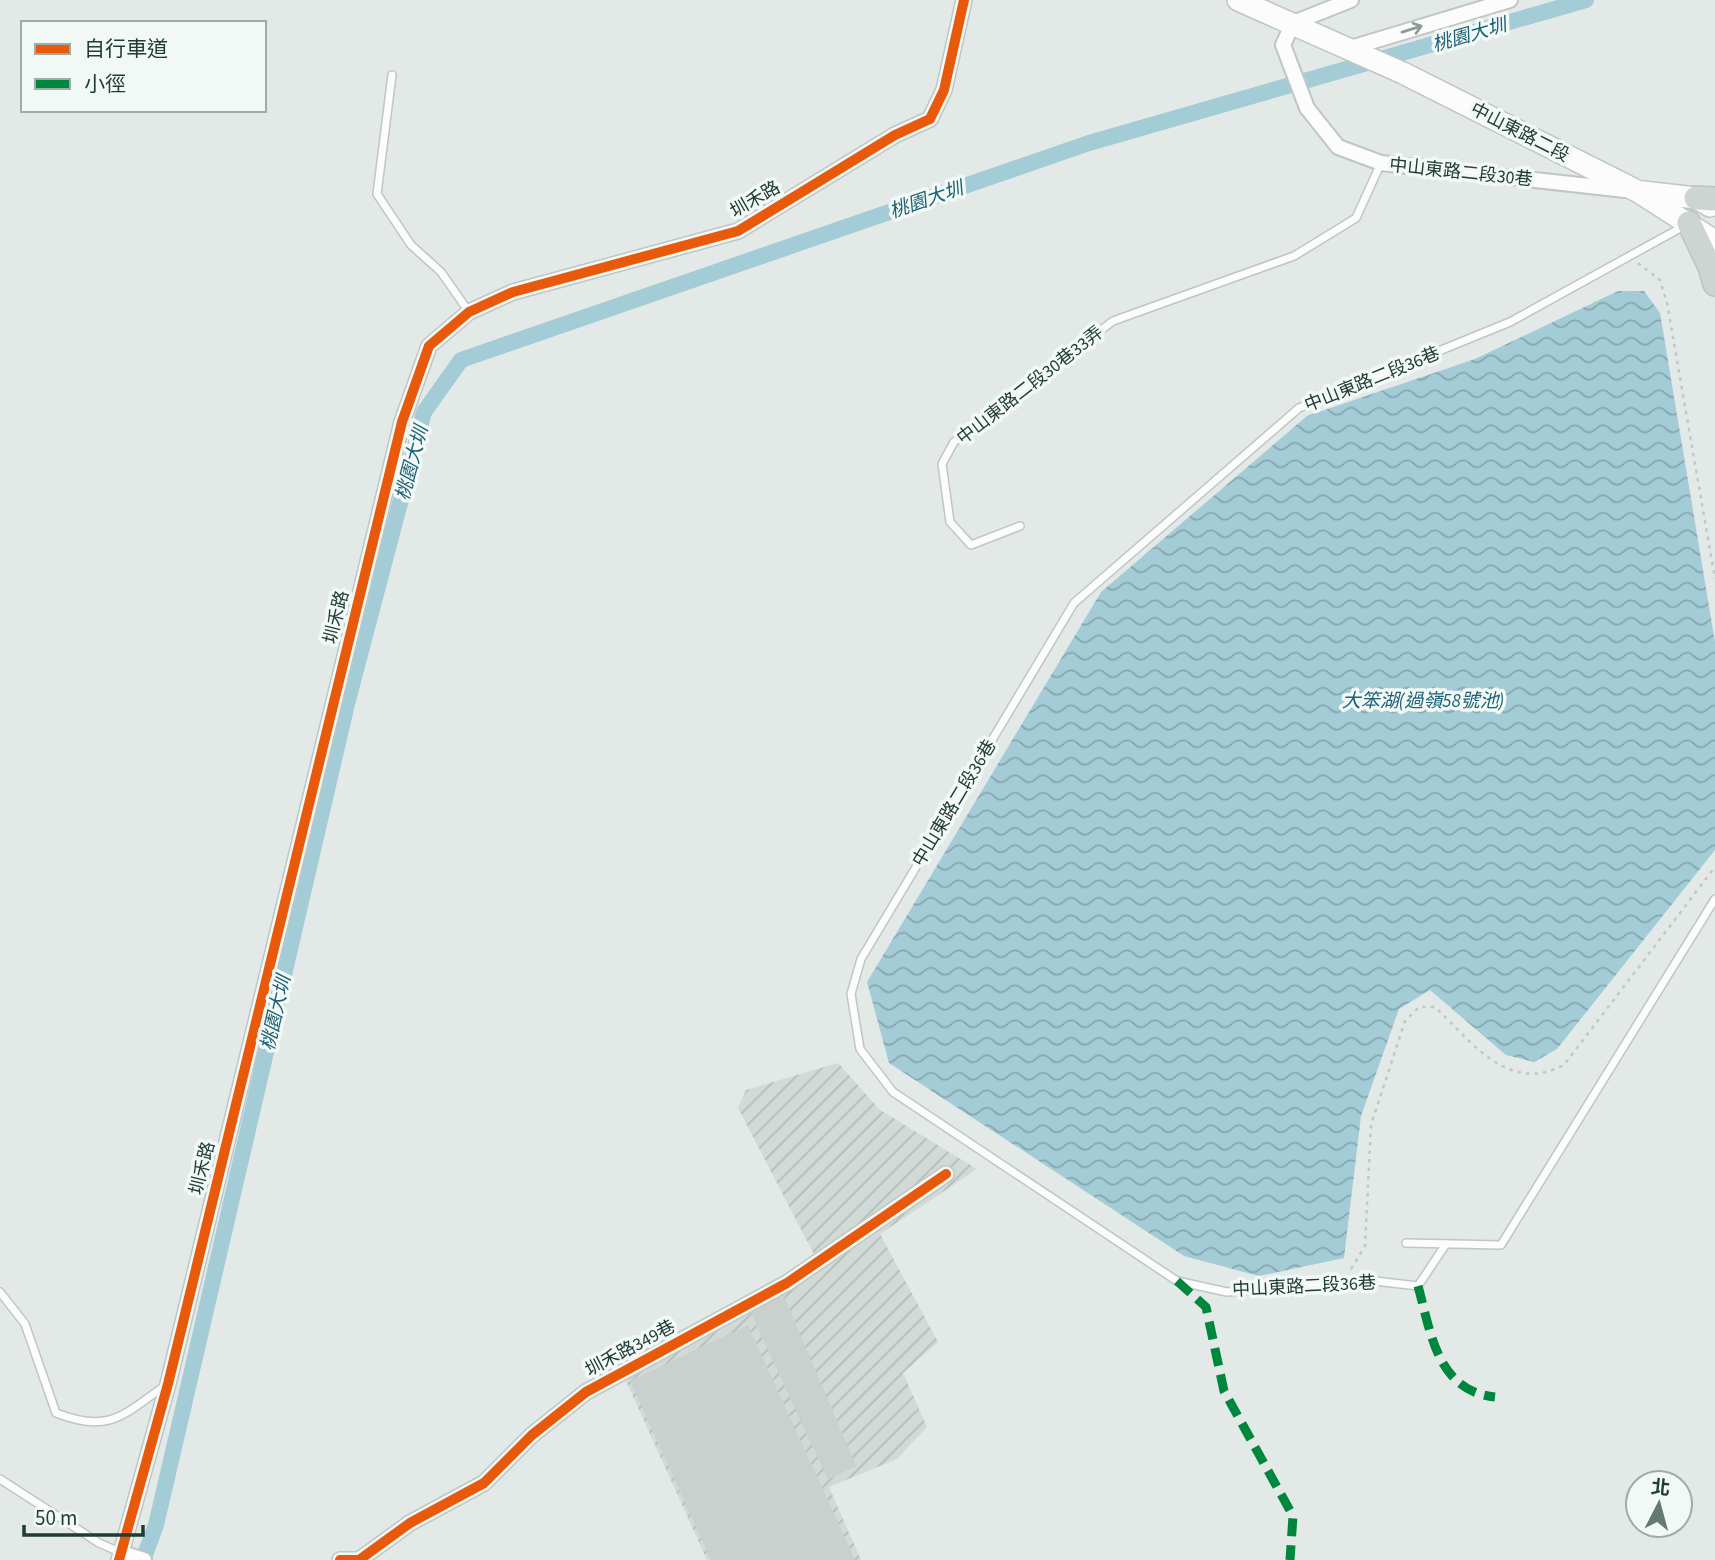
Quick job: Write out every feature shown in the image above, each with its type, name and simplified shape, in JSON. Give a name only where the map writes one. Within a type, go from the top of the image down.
[{"type":"main road","name":"中山東路二段","points":[[1238,0],[1403,73],[1637,191],[1715,241]]},
{"type":"main road","name":"中山東路二段","points":[[1637,191],[1709,202]]},
{"type":"main road","points":[[1689,223],[1715,284]]},
{"type":"street","name":"圳禾路","points":[[129,1557],[168,1384],[402,422],[429,346],[469,312],[513,292],[738,231],[895,135],[930,119],[944,90],[964,0]]},
{"type":"street","points":[[1293,23],[1351,0]]},
{"type":"street","points":[[1355,52],[1510,0]]},
{"type":"street","name":"中山東路二段30巷","points":[[1293,23],[1283,45],[1289,64],[1307,108],[1338,147],[1381,163],[1637,191]]},
{"type":"street","name":"圳禾路349巷","points":[[340,1560],[360,1560],[410,1523],[484,1483],[532,1435],[586,1392],[787,1283],[946,1174]]},
{"type":"lane","points":[[392,75],[377,194],[411,245],[441,272],[469,312]]},
{"type":"lane","name":"中山東路二段30巷33弄","points":[[1020,526],[971,545],[950,522],[942,464],[954,442],[1113,321],[1294,256],[1356,218],[1381,163]]},
{"type":"lane","name":"中山東路二段36巷","points":[[1446,1244],[1418,1286],[1366,1280],[1227,1292],[1177,1281],[893,1092],[860,1049],[851,994],[861,959],[1074,603],[1298,408],[1510,322],[1689,223]]},
{"type":"lane","points":[[1406,1243],[1501,1245],[1715,899]]},
{"type":"lane","points":[[0,1292],[24,1324],[56,1413],[82,1423],[120,1417],[168,1384]]},
{"type":"lane","points":[[0,1479],[99,1543],[129,1557]]},
{"type":"path","points":[[1629,257],[1660,280],[1667,303],[1715,579]]},
{"type":"path","points":[[1334,1283],[1350,1271],[1365,1246],[1371,1125],[1405,1021],[1419,1007],[1435,1007],[1496,1064],[1523,1075],[1547,1074],[1564,1065],[1715,867]]},
{"type":"shaded area","points":[[838,1063],[880,1110],[977,1169],[880,1234],[938,1342],[903,1373],[927,1427],[897,1459],[829,1487],[861,1560],[707,1560],[626,1381],[819,1264],[738,1108],[746,1090]]},
{"type":"water","name":"大笨湖(過嶺58號池)","points":[[1618,291],[1644,291],[1660,313],[1715,642],[1715,850],[1557,1049],[1534,1062],[1506,1055],[1430,990],[1399,1009],[1361,1116],[1344,1258],[1259,1276],[1184,1256],[889,1063],[867,982],[1101,592],[1307,416],[1475,359]]},
{"type":"building","points":[[784,1296],[856,1466],[828,1480],[750,1311]]},
{"type":"building","points":[[748,1325],[855,1560],[711,1560],[630,1381]]},
{"type":"waterway","name":"桃園大圳","points":[[143,1560],[156,1525],[347,704],[424,412],[461,360],[1089,143],[1586,0]]},
{"type":"marked path","points":[[1177,1281],[1206,1307],[1224,1391],[1293,1516],[1290,1560]]},
{"type":"marked path","points":[[1418,1286],[1433,1340],[1449,1372],[1460,1384],[1495,1397]]},
{"type":"cycle path","points":[[119,1560],[168,1384],[402,422],[429,346],[469,312],[513,292],[738,231],[895,135],[930,119],[944,90],[964,0]]},
{"type":"cycle path","points":[[340,1560],[359,1560],[410,1523],[484,1483],[532,1435],[586,1392],[787,1283],[946,1174]]}]
